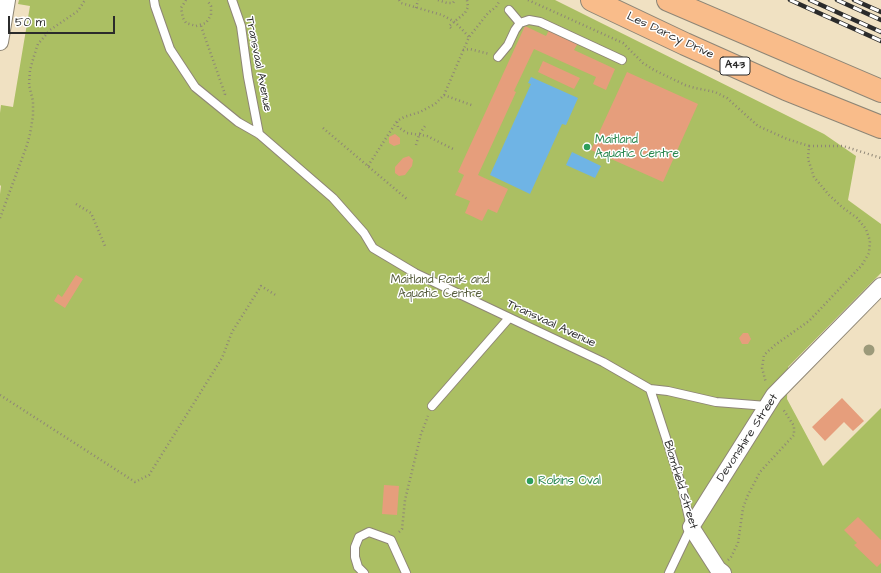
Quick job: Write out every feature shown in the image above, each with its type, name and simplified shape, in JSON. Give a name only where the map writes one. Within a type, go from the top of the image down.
[{"type":"highway","name":"Les Darcy Drive","points":[[592,0],[685,44],[786,89],[881,127]]},
{"type":"highway","points":[[668,0],[881,91]]},
{"type":"highway","points":[[678,0],[726,24]]},
{"type":"street","points":[[0,42],[7,0]]},
{"type":"street","name":"Devonshire Street","points":[[691,527],[770,400],[881,286]]},
{"type":"street","name":"Blomfield Street","points":[[691,527],[721,571]]},
{"type":"lane","name":"Transvaal Avenue","points":[[154,0],[170,49],[195,87],[238,122],[259,134],[333,198],[364,233],[373,248],[415,273],[603,362],[650,389],[668,391],[716,402],[770,400]]},
{"type":"lane","name":"Transvaal Avenue","points":[[232,0],[241,26],[248,76],[259,134]]},
{"type":"lane","points":[[509,10],[520,22]]},
{"type":"lane","points":[[498,57],[508,45],[520,22],[529,20],[540,22],[622,60]]},
{"type":"lane","points":[[432,406],[509,318]]},
{"type":"lane","name":"Blomfield Street","points":[[650,389],[682,487],[691,527]]},
{"type":"lane","points":[[669,573],[691,527]]},
{"type":"lane","points":[[364,573],[358,567],[355,557],[355,547],[359,537],[369,532],[392,540],[406,573]]},
{"type":"path","points":[[0,218],[30,134],[33,116],[33,101],[29,85],[30,70],[38,44],[50,30],[78,11],[85,0]]},
{"type":"path","points":[[186,0],[181,8],[183,18],[191,25],[202,26],[209,20],[211,15],[211,6],[207,0]]},
{"type":"path","points":[[399,0],[401,4],[442,15],[455,22],[469,37]]},
{"type":"path","points":[[416,8],[418,0]]},
{"type":"path","points":[[438,0],[447,3],[453,3],[455,0]]},
{"type":"path","points":[[451,28],[449,26],[465,13],[468,7],[467,0]]},
{"type":"path","points":[[368,166],[397,121],[435,104],[444,95],[462,50],[469,37],[488,13],[496,7],[500,0]]},
{"type":"path","points":[[528,0],[623,43],[643,63],[654,70],[685,85],[715,92],[727,98],[758,126],[786,139],[809,146],[843,146],[881,158]]},
{"type":"path","points":[[202,26],[225,94]]},
{"type":"path","points":[[462,50],[470,49],[498,57]]},
{"type":"path","points":[[444,95],[474,106]]},
{"type":"path","points":[[397,121],[398,127],[407,133],[427,136],[453,149]]},
{"type":"path","points":[[416,145],[419,135],[425,126]]},
{"type":"path","points":[[323,128],[408,200]]},
{"type":"path","points":[[721,571],[731,557],[738,543],[746,497],[760,472],[794,435],[794,426],[770,400],[762,368],[764,355],[775,345],[809,321],[862,265],[869,253],[870,241],[866,230],[856,218],[842,207],[814,177],[808,159],[809,146]]},
{"type":"path","points":[[76,204],[91,213],[105,246]]},
{"type":"path","points":[[0,395],[134,482],[149,475],[222,358],[232,332],[261,286],[277,296]]},
{"type":"path","points":[[392,540],[402,528],[405,500],[421,434],[432,406]]},
{"type":"green space","name":"Maitland Park and Aquatic Centre","points":[[19,0],[555,0],[824,134],[856,156],[848,200],[881,224],[881,273],[788,367],[787,399],[823,466],[881,408],[881,573],[0,573],[0,113],[1,105],[13,107],[30,6],[18,4]]},
{"type":"water","points":[[531,77],[578,98],[566,125],[562,124],[530,194],[490,175],[531,84],[528,83]]},
{"type":"water","points":[[572,152],[601,166],[595,178],[566,165]]},
{"type":"building","points":[[525,26],[546,36],[549,30],[578,43],[574,50],[615,69],[606,90],[593,84],[596,77],[534,49],[514,91],[516,92],[478,175],[508,189],[497,213],[488,209],[482,221],[465,213],[470,201],[455,195],[464,175],[458,172]]},
{"type":"building","points":[[543,61],[580,78],[574,89],[538,72]]},
{"type":"building","points":[[627,72],[698,104],[663,182],[591,150]]},
{"type":"building","points":[[395,134],[400,138],[400,144],[394,146],[389,143],[389,137]]},
{"type":"building","points":[[409,156],[413,160],[412,166],[405,175],[399,176],[395,173],[395,167],[403,158]]},
{"type":"building","points":[[76,275],[83,279],[65,308],[54,301],[58,294],[62,297]]},
{"type":"building","points":[[743,333],[748,333],[751,339],[748,344],[742,344],[739,338]]},
{"type":"building","points":[[842,398],[864,421],[853,431],[844,422],[825,441],[812,427]]},
{"type":"building","points":[[384,485],[399,486],[397,515],[382,514]]},
{"type":"building","points":[[858,517],[881,540],[881,563],[877,567],[854,545],[857,543],[844,530]]},
{"type":"railway","points":[[790,0],[881,41]]},
{"type":"railway","points":[[810,0],[881,32]]},
{"type":"railway","points":[[837,0],[881,20]]},
{"type":"railway","points":[[854,0],[881,12]]},
{"type":"place","name":"Maitland Aquatic Centre","points":[[587,147]]},
{"type":"place","name":"Robins Oval","points":[[530,481]]}]
